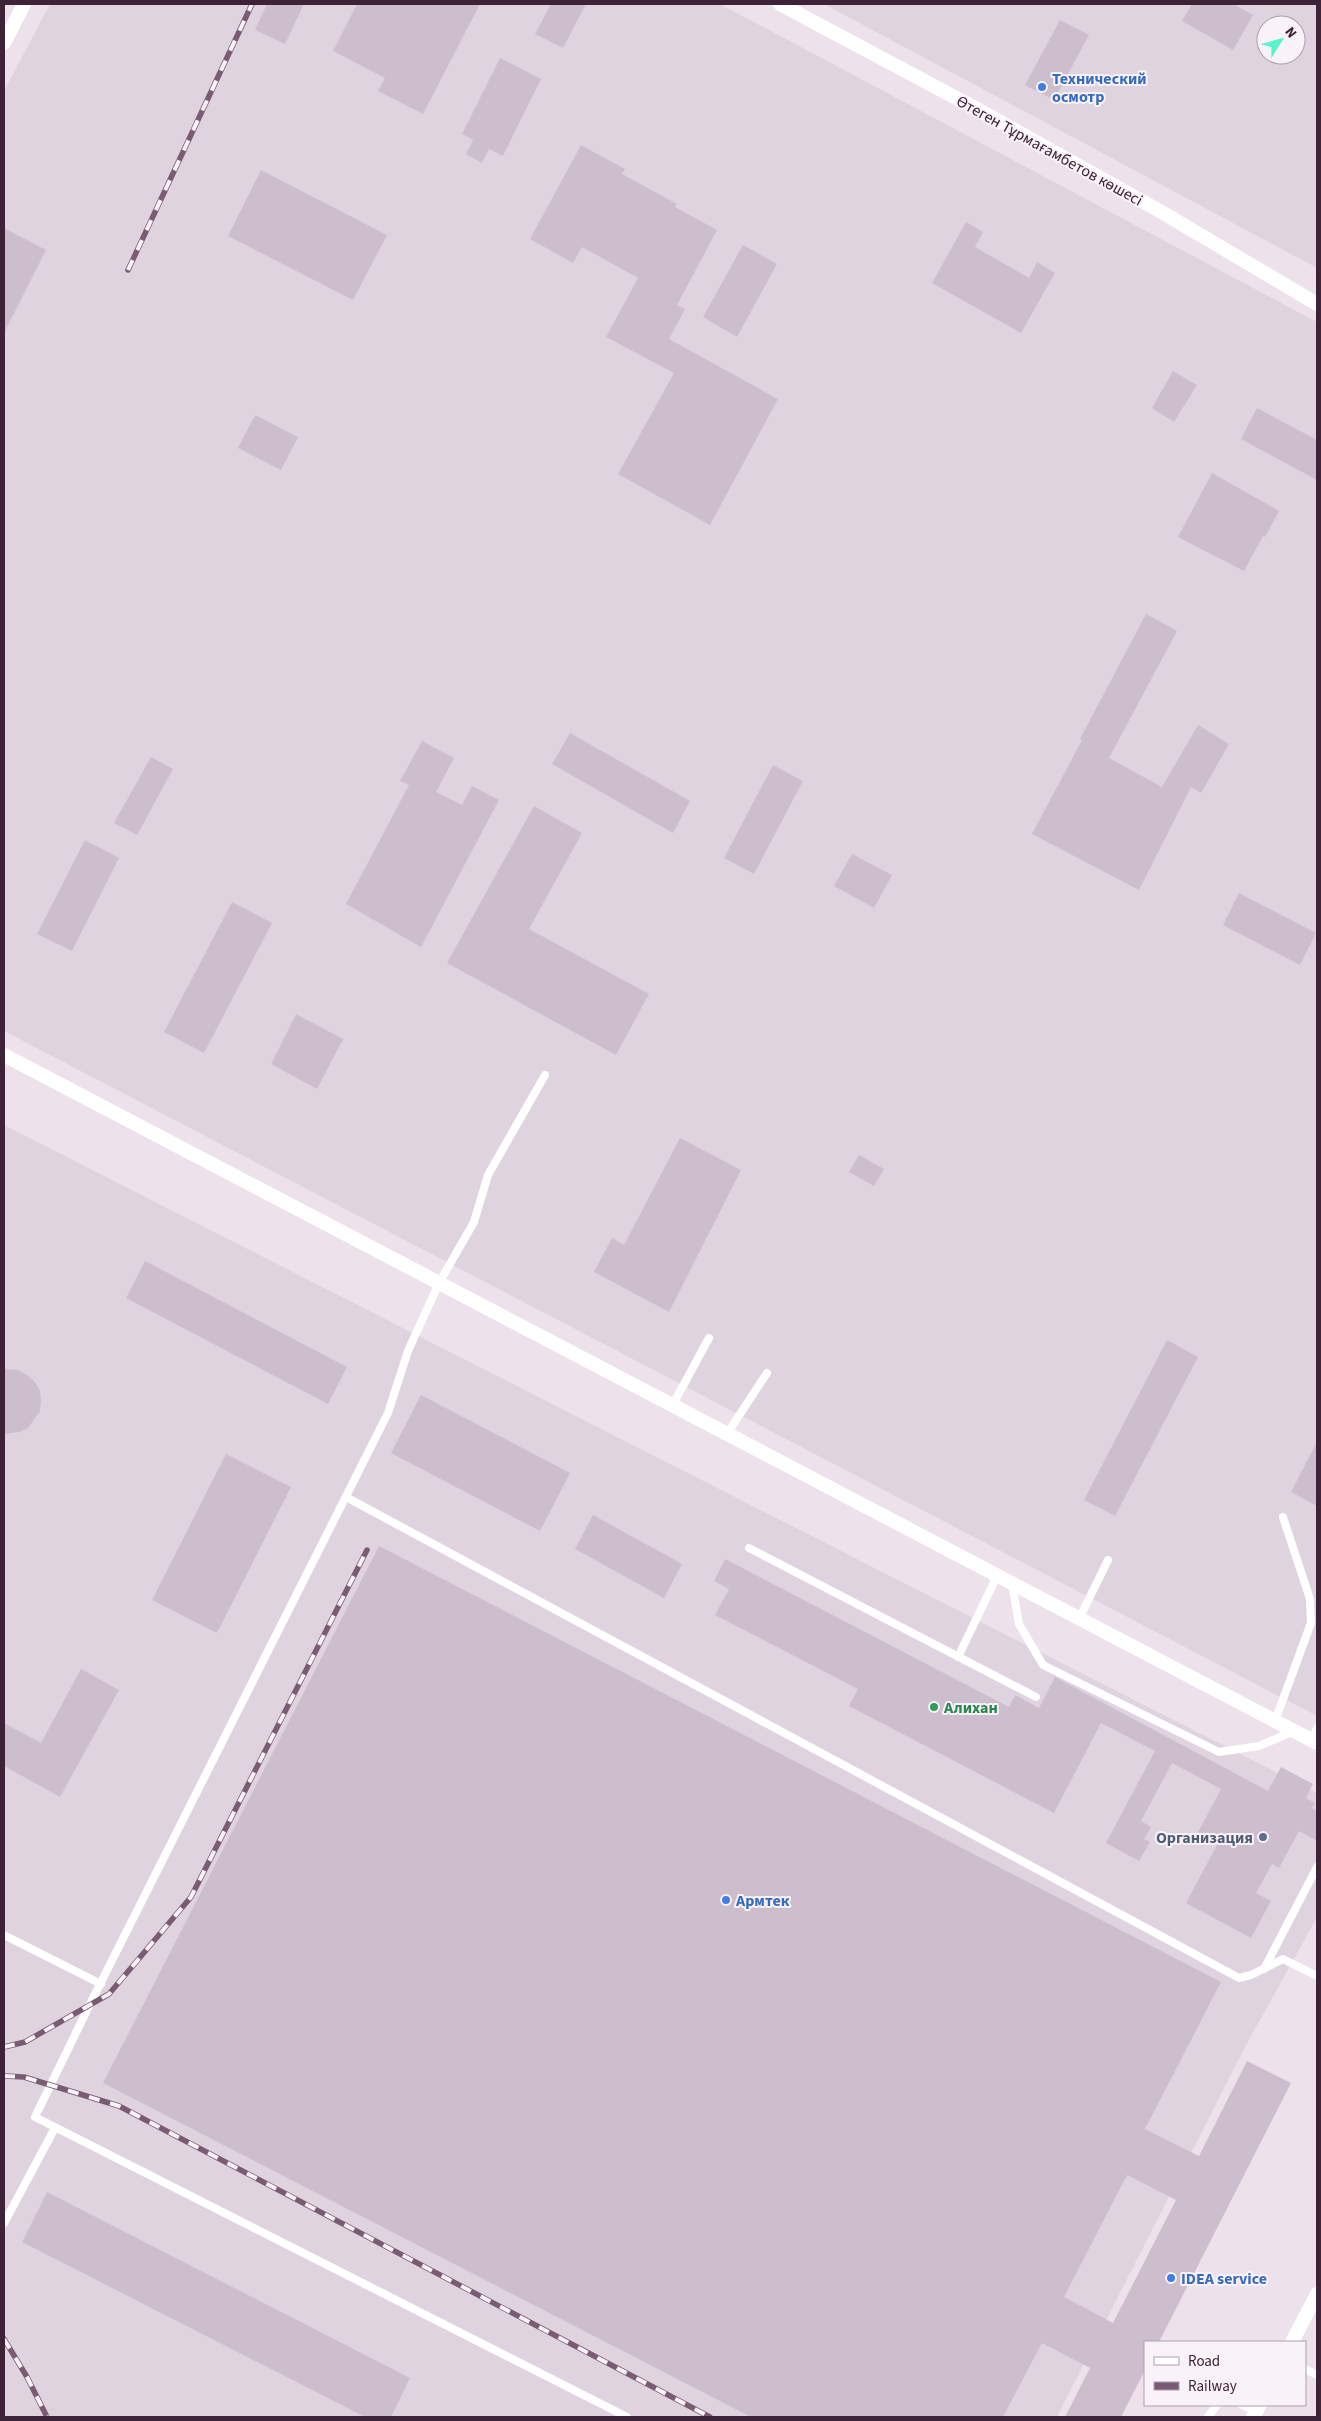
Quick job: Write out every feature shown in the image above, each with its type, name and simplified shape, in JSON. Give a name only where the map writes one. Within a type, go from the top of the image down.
[{"type":"street","points":[[4,43],[24,4]]},
{"type":"street","name":"Өтеген Тұрмағамбетов көшесі","points":[[780,4],[978,109],[1165,214],[1317,304]]},
{"type":"street","points":[[4,1055],[1275,1722],[1294,1731],[1315,1737]]},
{"type":"street","points":[[1293,2341],[1317,2294]]},
{"type":"lane","points":[[545,1075],[488,1175],[474,1222],[439,1283],[408,1351],[388,1413],[35,2117],[627,2417]]},
{"type":"lane","points":[[672,1406],[709,1338]]},
{"type":"lane","points":[[727,1434],[767,1373]]},
{"type":"lane","points":[[346,1497],[1239,1978],[1251,1975],[1283,1960],[1317,1976]]},
{"type":"lane","points":[[1275,1722],[1311,1623],[1310,1598],[1283,1516]]},
{"type":"lane","points":[[749,1548],[1036,1697]]},
{"type":"lane","points":[[1079,1619],[1108,1560]]},
{"type":"lane","points":[[958,1656],[997,1576]]},
{"type":"lane","points":[[1012,1584],[1019,1624],[1043,1665],[1219,1752],[1258,1746],[1294,1731]]},
{"type":"lane","points":[[1264,1969],[1317,1867]]},
{"type":"lane","points":[[4,1935],[101,1984]]},
{"type":"lane","points":[[4,2223],[55,2128]]},
{"type":"lane","points":[[1208,2417],[1216,2406]]},
{"type":"lane","points":[[1244,2406],[1256,2411]]},
{"type":"shaded area","points":[[50,4],[720,4],[1317,322],[1317,1716],[4,1031],[4,91]]},
{"type":"shaded area","points":[[824,4],[1317,4],[1317,268]]},
{"type":"shaded area","points":[[4,1125],[1317,1793],[1317,1917],[1244,2049],[1057,2417],[4,2417]]},
{"type":"building","points":[[267,4],[304,4],[285,44],[255,30]]},
{"type":"building","points":[[357,4],[480,4],[423,114],[378,91],[385,78],[333,51]]},
{"type":"building","points":[[551,4],[586,4],[563,48],[535,34]]},
{"type":"building","points":[[1192,4],[1233,4],[1253,15],[1233,50],[1182,21]]},
{"type":"building","points":[[1060,20],[1089,35],[1054,100],[1025,85]]},
{"type":"building","points":[[500,58],[541,79],[503,156],[489,149],[482,163],[466,154],[473,140],[462,134]]},
{"type":"building","points":[[581,145],[625,169],[622,174],[677,204],[675,207],[717,230],[677,305],[685,309],[669,339],[778,399],[710,525],[618,474],[674,373],[606,337],[638,278],[582,247],[573,263],[530,239]]},
{"type":"building","points":[[261,170],[387,235],[353,300],[228,236]]},
{"type":"building","points":[[966,222],[983,232],[975,247],[1029,278],[1037,262],[1055,273],[1021,333],[932,283]]},
{"type":"building","points":[[4,228],[46,250],[4,333]]},
{"type":"building","points":[[743,245],[777,264],[737,337],[703,317]]},
{"type":"building","points":[[1173,371],[1197,385],[1174,422],[1152,408]]},
{"type":"building","points":[[1257,408],[1317,440],[1317,480],[1241,439]]},
{"type":"building","points":[[255,415],[298,437],[281,470],[238,448]]},
{"type":"building","points":[[1212,473],[1279,511],[1244,571],[1178,537]]},
{"type":"building","points":[[1146,614],[1177,631],[1109,758],[1162,787],[1198,725],[1229,744],[1201,793],[1191,787],[1139,890],[1032,834]]},
{"type":"building","points":[[570,733],[690,801],[673,833],[552,764]]},
{"type":"building","points":[[422,741],[454,758],[436,792],[462,805],[472,786],[499,800],[421,947],[346,904],[409,785],[400,781]]},
{"type":"building","points":[[151,757],[173,769],[137,835],[114,823]]},
{"type":"building","points":[[773,765],[803,781],[754,874],[724,858]]},
{"type":"building","points":[[534,806],[582,833],[529,929],[649,994],[616,1055],[447,963]]},
{"type":"building","points":[[85,840],[119,858],[72,951],[37,934]]},
{"type":"building","points":[[852,854],[892,875],[874,908],[834,886]]},
{"type":"building","points":[[1239,893],[1316,933],[1300,965],[1223,925]]},
{"type":"building","points":[[232,902],[272,923],[204,1053],[164,1032]]},
{"type":"building","points":[[296,1014],[343,1039],[317,1089],[271,1064]]},
{"type":"building","points":[[680,1138],[741,1170],[669,1312],[594,1272],[612,1238],[624,1245]]},
{"type":"building","points":[[859,1155],[884,1169],[874,1186],[849,1172]]},
{"type":"building","points":[[145,1261],[347,1367],[328,1404],[126,1298]]},
{"type":"building","points":[[1167,1340],[1198,1357],[1115,1516],[1084,1500]]},
{"type":"building","points":[[4,1369],[18,1370],[27,1375],[35,1382],[40,1391],[41,1401],[40,1411],[28,1428],[19,1432],[4,1434]]},
{"type":"building","points":[[421,1395],[570,1473],[540,1531],[391,1453]]},
{"type":"building","points":[[1317,1442],[1317,1506],[1291,1492]]},
{"type":"building","points":[[226,1454],[291,1487],[217,1633],[152,1600]]},
{"type":"building","points":[[593,1515],[682,1564],[664,1598],[575,1549]]},
{"type":"building","points":[[379,1546],[1221,1982],[1145,2129],[1199,2156],[1247,2061],[1291,2083],[1160,2341],[1144,2341],[1144,2372],[1121,2417],[1065,2417],[1090,2368],[1042,2343],[1003,2417],[751,2417],[103,2083]],"holes":[[[1127,2175],[1176,2200],[1113,2323],[1064,2297]]]},
{"type":"building","points":[[725,1559],[1009,1707],[1015,1695],[1039,1708],[1055,1677],[1268,1791],[1281,1767],[1313,1784],[1306,1798],[1315,1803],[1312,1808],[1317,1811],[1317,1841],[1299,1831],[1279,1868],[1272,1864],[1256,1893],[1271,1901],[1251,1938],[1186,1903],[1218,1843],[1198,1832],[1221,1789],[1172,1763],[1141,1821],[1151,1827],[1144,1839],[1150,1842],[1139,1861],[1106,1843],[1155,1751],[1101,1723],[1054,1813],[849,1706],[858,1689],[715,1615],[729,1589],[714,1581]]},
{"type":"building","points":[[81,1669],[119,1690],[60,1797],[4,1766],[4,1723],[41,1743]]},
{"type":"building","points":[[47,2192],[410,2378],[391,2417],[365,2417],[22,2242]]},
{"type":"railway","points":[[128,270],[252,4]]},
{"type":"railway","points":[[4,2047],[25,2042],[109,1994],[191,1897],[367,1550]]},
{"type":"railway","points":[[4,2076],[24,2077],[119,2106],[710,2417]]},
{"type":"railway","points":[[4,2339],[27,2377],[47,2417]]},
{"type":"place","name":"Технический осмотр","points":[[1042,87]]},
{"type":"place","name":"Алихан","points":[[934,1707]]},
{"type":"place","name":"Организация","points":[[1263,1837]]},
{"type":"place","name":"Армтек","points":[[726,1900]]},
{"type":"place","name":"IDEA service","points":[[1171,2278]]}]
